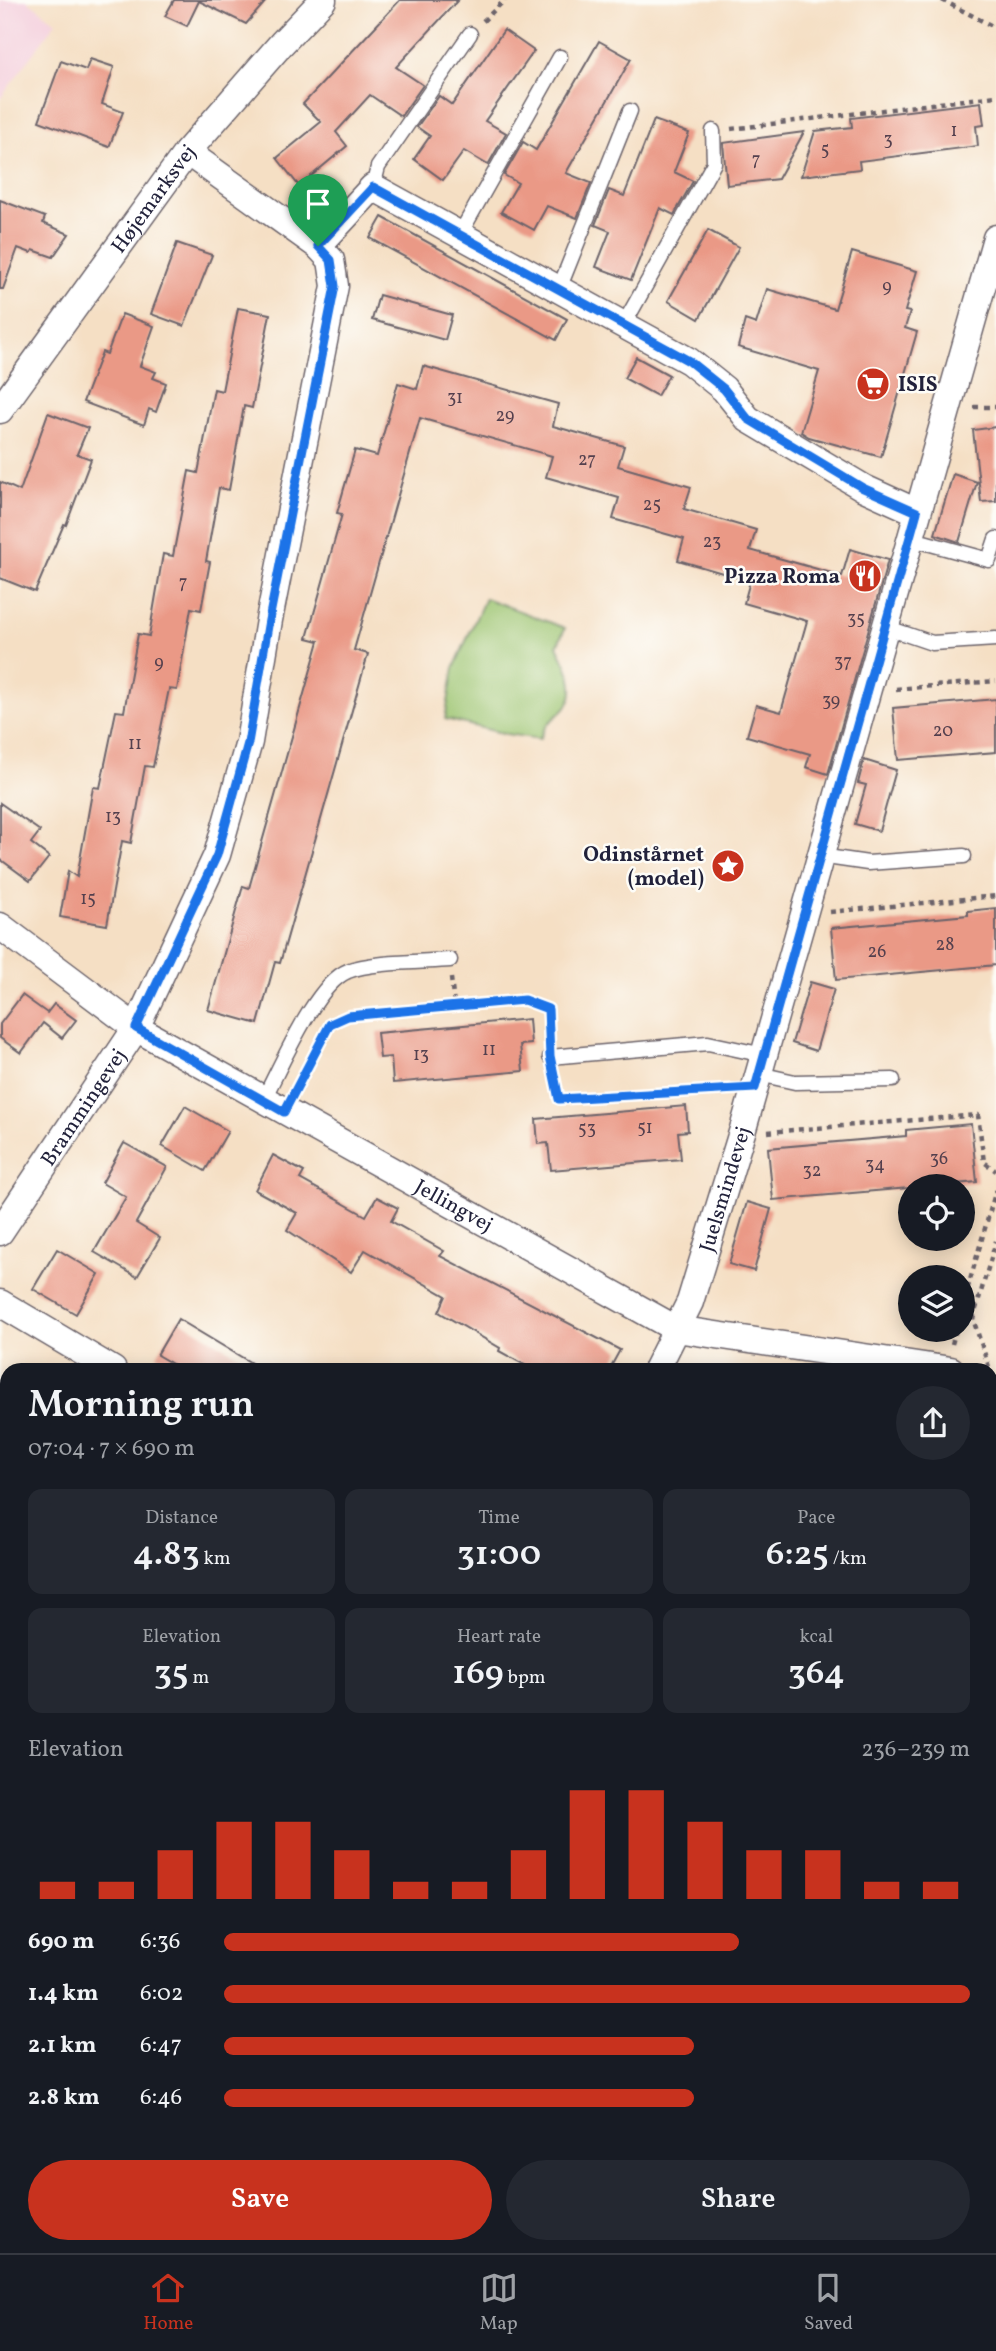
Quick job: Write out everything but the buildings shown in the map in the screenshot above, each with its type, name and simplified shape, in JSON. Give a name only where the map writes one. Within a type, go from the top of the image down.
[{"type":"street","name":"Højemarksvej","points":[[0,410],[187,152],[323,0]]},
{"type":"street","name":"Brammingevej","points":[[0,1232],[136,1028],[217,855],[248,743],[269,620],[335,286],[331,260],[318,246],[187,152]]},
{"type":"street","points":[[318,246],[373,187],[689,361],[724,389],[748,419],[863,488],[917,512]]},
{"type":"street","name":"Juelsmindevej","points":[[659,1363],[690,1301],[743,1129],[996,238]]},
{"type":"street","name":"Jellingvej","points":[[0,926],[136,1028],[676,1329],[904,1363]]},
{"type":"street","points":[[0,1303],[101,1363]]},
{"type":"lane","points":[[373,187],[378,167],[470,34]]},
{"type":"lane","points":[[460,234],[560,57]]},
{"type":"lane","points":[[559,289],[630,111]]},
{"type":"lane","points":[[624,324],[714,163],[713,131]]},
{"type":"lane","points":[[909,538],[989,560],[996,539]]},
{"type":"lane","points":[[885,627],[932,643],[996,639]]},
{"type":"lane","points":[[820,856],[868,863],[964,856]]},
{"type":"lane","points":[[274,1106],[312,1007],[327,987],[346,971],[450,960]]},
{"type":"lane","points":[[550,1056],[708,1043],[759,1072],[795,1082],[893,1080]]},
{"type":"path","points":[[470,34],[505,0]]},
{"type":"path","points":[[942,0],[996,28]]},
{"type":"path","points":[[713,131],[996,96]]},
{"type":"path","points":[[867,688],[888,690],[996,681]]},
{"type":"path","points":[[805,911],[832,912],[996,896]]},
{"type":"path","points":[[274,1106],[330,1024],[348,1016],[524,1000],[548,1009],[550,1056],[559,1099],[759,1072]]},
{"type":"path","points":[[743,1129],[771,1132],[978,1115],[984,1162],[996,1171]]},
{"type":"path","points":[[974,1265],[996,1190]]},
{"type":"path","points":[[986,1363],[973,1319],[996,1241]]},
{"type":"shaded area","points":[[0,0],[27,0],[56,22],[0,99]]},
{"type":"green space","points":[[485,598],[565,628],[557,646],[571,678],[572,694],[564,709],[547,725],[540,739],[506,734],[445,719],[454,668]]},
{"type":"place","name":"ISIS","points":[[873,384]]},
{"type":"place","name":"Pizza Roma","points":[[865,576]]},
{"type":"place","name":"Odinstårnet (model)","points":[[728,866]]},
{"type":"route","points":[[373,187],[689,361],[724,389],[748,419],[863,488],[917,512],[755,1088],[559,1099],[550,1056],[548,1009],[524,1000],[348,1016],[330,1024],[284,1112],[136,1028],[217,855],[248,743],[269,620],[335,286],[331,260],[318,246],[373,187]]}]
